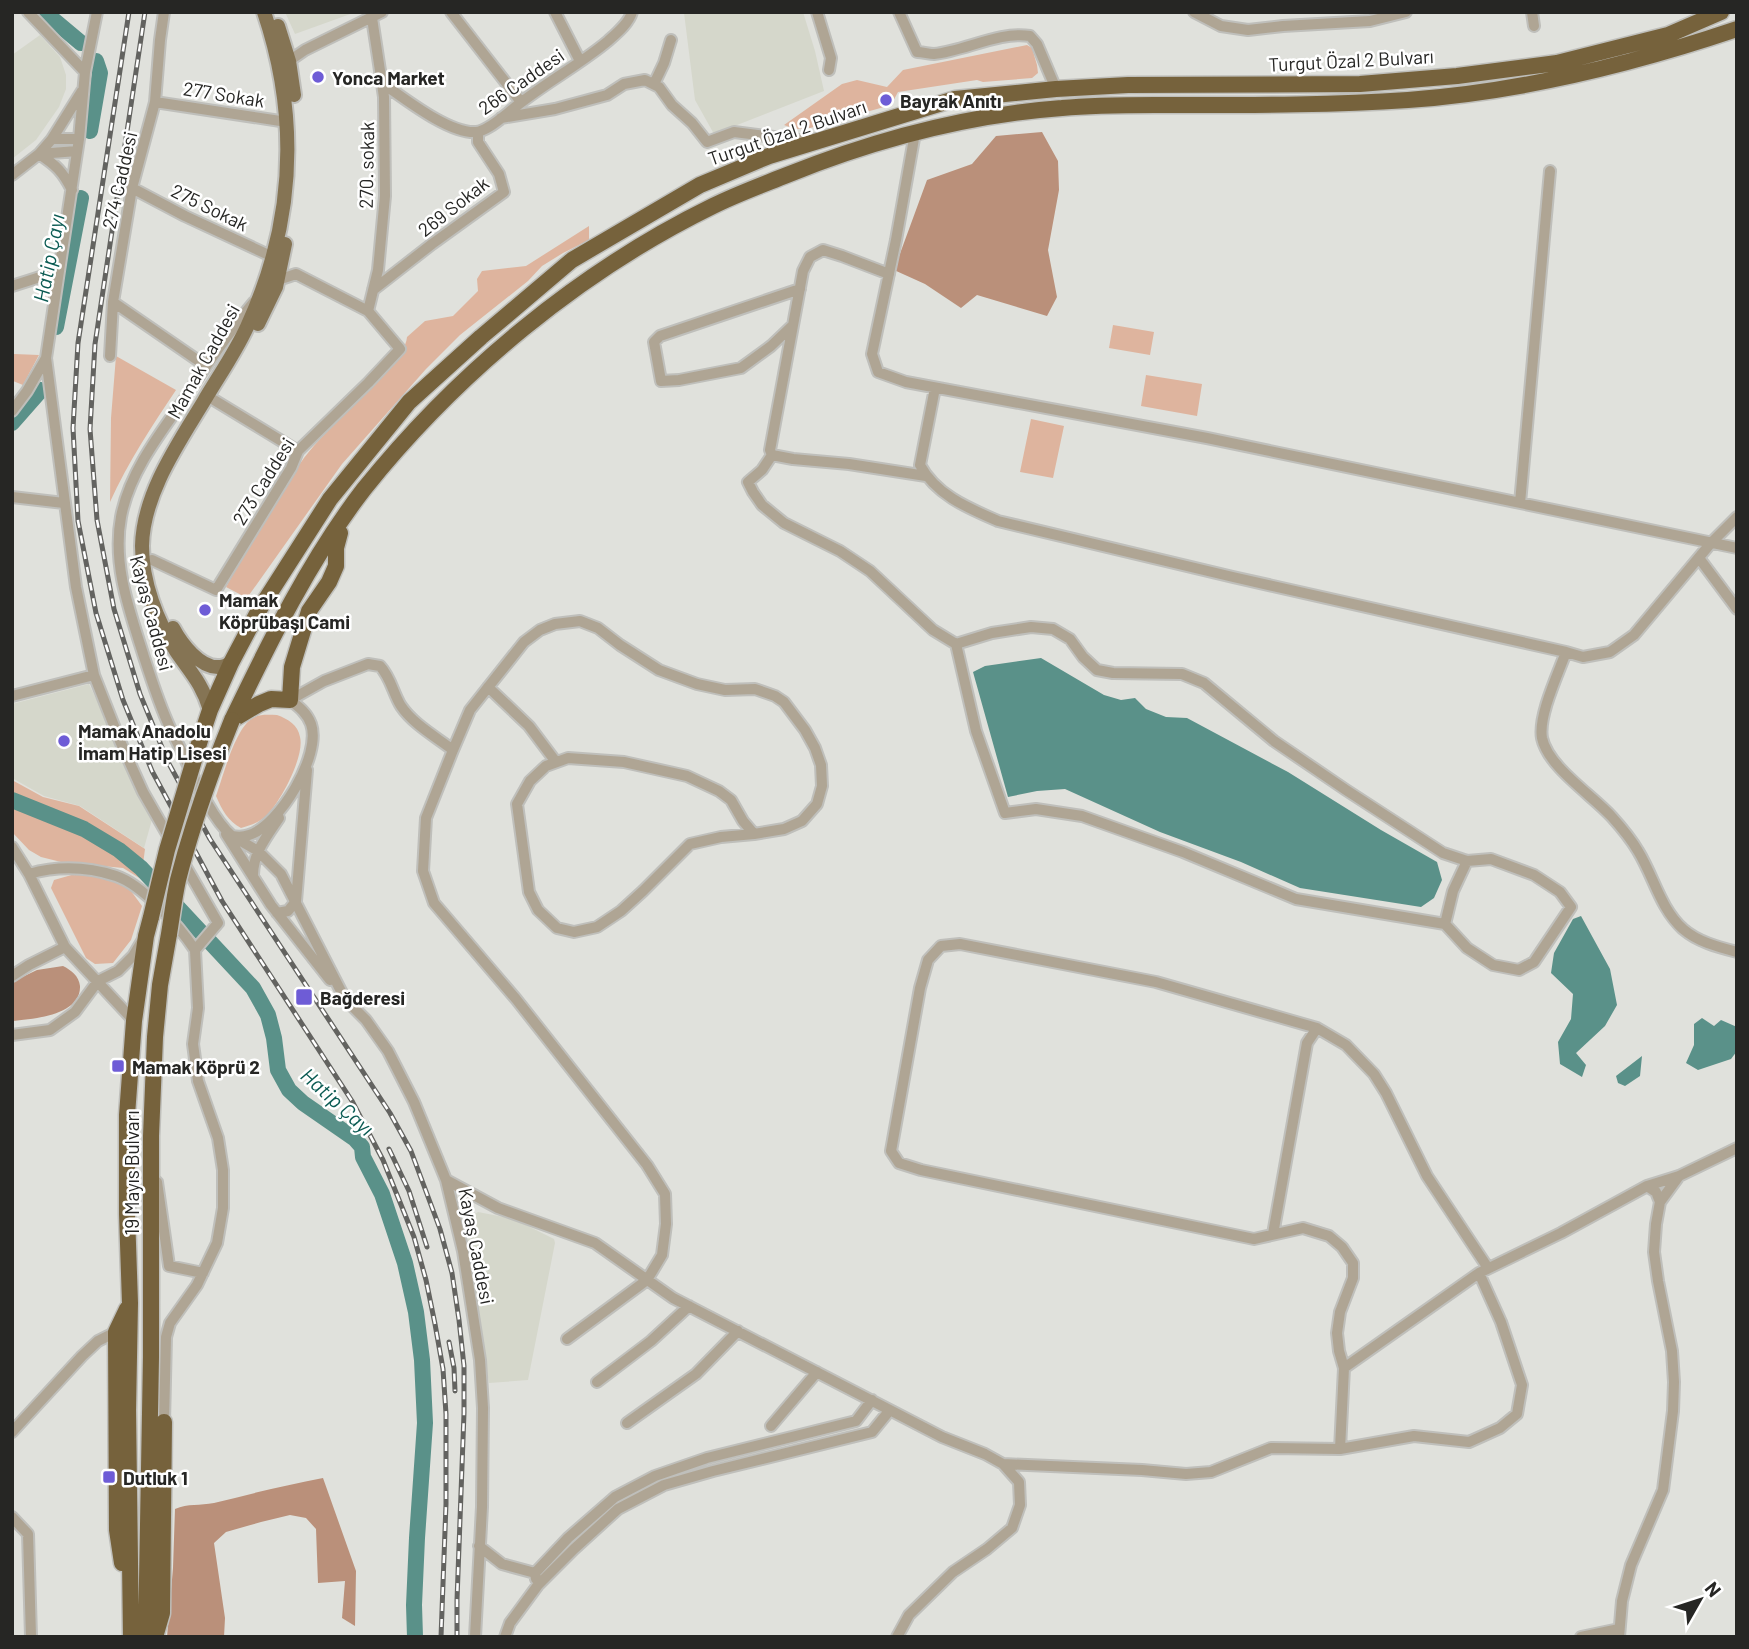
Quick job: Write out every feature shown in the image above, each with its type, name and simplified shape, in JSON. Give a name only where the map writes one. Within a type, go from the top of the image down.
[{"type":"highway","name":"Turgut Özal 2 Bulvarı","points":[[201,737],[231,663],[259,610],[330,499],[409,402],[572,260],[700,185],[769,156],[956,99],[1128,85],[1360,84],[1457,76],[1570,60],[1668,35],[1721,12]]},
{"type":"highway","name":"Turgut Özal 2 Bulvarı","points":[[232,720],[268,645],[307,575],[344,517],[401,446],[435,409],[483,362],[535,318],[617,260],[716,204],[827,159],[955,123],[1059,108],[1103,105],[1303,105],[1410,100],[1477,93],[1613,67],[1737,29]]},
{"type":"highway","points":[[232,720],[271,699],[290,700],[292,667],[309,611],[329,582],[336,566],[336,548],[344,517]]},
{"type":"highway","name":"19 Mayıs Bulvarı","points":[[146,1637],[151,1357],[151,1136],[156,1024],[178,883],[194,823],[232,720]]},
{"type":"highway","name":"19 Mayıs Bulvarı","points":[[131,1629],[127,1115],[134,1021],[146,936],[167,850],[201,737]]},
{"type":"highway","name":"19 Mayıs Bulvarı","points":[[130,1303],[116,1332],[117,1530],[131,1629]]},
{"type":"highway","points":[[155,1637],[162,1614],[164,1422]]},
{"type":"main road","name":"Mamak Caddesi","points":[[264,12],[279,65],[287,122],[285,196],[272,279]]},
{"type":"main road","name":"Mamak Caddesi","points":[[210,710],[201,686],[173,646],[156,611],[145,575],[143,534],[148,509],[159,481],[265,296],[291,208],[295,152],[294,98],[289,61],[273,12]]},
{"type":"main road","name":"Mamak Caddesi","points":[[231,663],[220,667],[208,665],[184,645],[177,635],[157,591],[150,537],[160,499],[180,457],[257,326],[265,296]]},
{"type":"street","points":[[28,12],[85,72]]},
{"type":"street","points":[[97,12],[85,72],[72,190],[46,358],[64,503],[76,587],[94,675],[143,792],[218,923],[202,941],[193,1044],[198,1082],[218,1138],[223,1170],[223,1208],[217,1243],[197,1285],[170,1322],[166,1337],[164,1422]]},
{"type":"street","name":"274 Caddesi","points":[[110,356],[113,302],[132,188],[155,102],[164,12]]},
{"type":"street","points":[[451,12],[521,102]]},
{"type":"street","points":[[555,12],[580,61]]},
{"type":"street","name":"266 Caddesi","points":[[382,83],[458,130],[478,132],[608,42],[631,18],[632,12]]},
{"type":"street","points":[[817,12],[831,58],[829,70]]},
{"type":"street","points":[[900,12],[917,52],[934,54],[996,39],[1030,36],[1037,44],[1056,89]]},
{"type":"street","points":[[1194,12],[1221,26],[1248,30],[1370,21],[1406,12]]},
{"type":"street","points":[[1532,12],[1534,26]]},
{"type":"street","points":[[289,61],[305,50],[377,15]]},
{"type":"street","name":"270. sokak","points":[[368,311],[378,270],[385,196],[384,97],[377,15]]},
{"type":"street","points":[[654,85],[671,40]]},
{"type":"street","points":[[501,118],[555,109],[593,99],[607,95],[624,84],[645,80],[659,87],[706,142],[734,132],[817,142]]},
{"type":"street","points":[[12,175],[39,154],[52,139],[84,89]]},
{"type":"street","name":"277 Sokak","points":[[155,102],[287,122]]},
{"type":"street","name":"269 Sokak","points":[[373,290],[504,192],[499,174],[478,142],[478,132]]},
{"type":"street","points":[[915,133],[872,354],[877,372],[935,388],[1201,437],[1737,548]]},
{"type":"street","points":[[760,135],[769,156]]},
{"type":"street","points":[[52,139],[78,145]]},
{"type":"street","points":[[39,154],[78,145]]},
{"type":"street","points":[[39,154],[56,165],[72,190]]},
{"type":"street","points":[[1520,503],[1549,171]]},
{"type":"street","name":"275 Sokak","points":[[132,188],[274,257]]},
{"type":"street","points":[[772,455],[770,450],[803,271],[810,257],[823,250],[889,274]]},
{"type":"street","points":[[12,286],[59,271]]},
{"type":"street","points":[[272,279],[296,274],[368,311]]},
{"type":"street","points":[[793,324],[771,346],[741,368],[661,381],[654,342],[660,337],[800,289]]},
{"type":"street","name":"Kayaş Caddesi","points":[[265,296],[235,324],[145,457],[128,491],[121,516],[118,552],[122,582],[157,697],[168,724],[222,828],[258,851],[281,874],[345,999],[366,1020],[388,1051],[414,1102],[446,1180],[463,1251],[480,1360],[483,1408],[482,1507],[475,1637]]},
{"type":"street","points":[[113,302],[206,366]]},
{"type":"street","name":"273 Caddesi","points":[[152,560],[216,590],[299,451],[400,349],[368,311]]},
{"type":"street","points":[[12,411],[46,358]]},
{"type":"street","points":[[935,388],[920,465],[937,487],[962,505],[998,521],[1583,657],[1610,652],[1634,635],[1711,543],[1737,517]]},
{"type":"street","points":[[214,400],[299,451]]},
{"type":"street","points":[[772,455],[926,476]]},
{"type":"street","points":[[772,455],[762,470],[748,482],[762,505],[784,523],[840,551],[870,571],[933,630],[956,644],[976,732],[1005,813],[1036,809],[1082,816],[1183,852],[1296,900],[1445,924],[1467,948],[1493,965],[1519,970],[1534,962],[1571,907],[1560,892],[1534,875],[1491,859],[1467,861],[1443,853],[1274,741],[1203,683],[1182,674],[1113,673],[1097,670],[1070,639],[1053,629],[1031,627],[992,633],[956,644]]},
{"type":"street","points":[[12,497],[64,503]]},
{"type":"street","points":[[1699,558],[1737,609]]},
{"type":"street","points":[[567,1339],[647,1280],[662,1255],[666,1224],[665,1194],[647,1165],[516,999],[434,903],[423,871],[426,818],[470,710],[524,642],[540,630],[555,624],[580,621],[598,628],[620,645],[668,674],[725,690],[755,689],[784,702],[810,739],[821,765],[822,786],[817,804],[802,821],[784,829],[754,834],[721,837],[690,844],[621,911],[597,928],[574,932],[557,928],[538,910],[529,892],[517,804],[530,781],[546,766],[556,762],[568,758],[624,762],[687,775],[732,800],[743,821],[754,834]]},
{"type":"street","points":[[1566,652],[1542,718],[1541,735],[1546,752],[1613,818],[1638,851],[1666,909],[1682,928],[1695,938],[1737,952]]},
{"type":"street","points":[[253,877],[253,864],[258,851],[291,797],[313,745],[312,726],[305,711],[290,700],[324,681],[357,668],[368,664],[380,666],[402,706],[420,725],[453,750]]},
{"type":"street","points":[[12,696],[94,675]]},
{"type":"street","points":[[488,688],[529,726],[556,762]]},
{"type":"street","points":[[277,913],[288,911],[296,901],[307,764]]},
{"type":"street","points":[[233,836],[250,835],[266,824],[291,797]]},
{"type":"street","points":[[222,828],[277,913],[345,999]]},
{"type":"street","points":[[12,848],[29,873],[65,947],[134,1021]]},
{"type":"street","points":[[1445,924],[1453,891],[1467,861]]},
{"type":"street","points":[[29,873],[48,869],[84,870],[117,876],[141,891],[183,932],[202,941]]},
{"type":"street","points":[[12,1035],[50,1030],[75,1012],[97,981],[118,971],[133,957],[146,936]]},
{"type":"street","points":[[446,1180],[498,1208],[595,1243],[673,1298],[942,1437],[1003,1464],[1186,1474],[1211,1472],[1271,1448],[1340,1449],[1414,1436],[1469,1442],[1500,1428],[1517,1414],[1522,1385],[1484,1271],[1427,1176],[1374,1074],[1346,1045],[1317,1028],[1156,982],[960,944],[941,946],[928,960],[920,988],[891,1152],[899,1163],[920,1170],[1254,1239],[1303,1228],[1329,1236],[1342,1247],[1353,1264],[1353,1278],[1340,1312],[1337,1333],[1345,1368],[1340,1449]]},
{"type":"street","points":[[12,976],[29,964],[65,947]]},
{"type":"street","points":[[1273,1234],[1307,1043],[1317,1028]]},
{"type":"street","points":[[151,1136],[169,1266],[203,1273]]},
{"type":"street","points":[[1345,1368],[1484,1271],[1561,1233],[1647,1185],[1679,1176],[1737,1148]]},
{"type":"street","points":[[1581,1637],[1619,1633],[1622,1601],[1631,1565],[1663,1490],[1674,1382],[1672,1351],[1654,1252],[1660,1202],[1679,1176]]},
{"type":"street","points":[[1647,1185],[1656,1192],[1660,1202]]},
{"type":"street","points":[[597,1382],[651,1341],[689,1306]]},
{"type":"street","points":[[627,1423],[696,1374],[738,1331]]},
{"type":"street","points":[[12,1432],[82,1356],[98,1341],[116,1332]]},
{"type":"street","points":[[771,1426],[817,1372]]},
{"type":"street","points":[[535,1573],[568,1538],[615,1497],[655,1476],[707,1458],[856,1421],[872,1401]]},
{"type":"street","points":[[505,1637],[510,1623],[538,1585],[618,1509],[664,1485],[872,1432],[890,1410]]},
{"type":"street","points":[[897,1637],[909,1615],[953,1572],[1012,1528],[1020,1505],[1019,1482],[1003,1464]]},
{"type":"street","points":[[12,1517],[28,1534],[31,1637]]},
{"type":"street","points":[[479,1546],[502,1564],[535,1573]]},
{"type":"street","points":[[535,1573],[538,1585]]},
{"type":"shaded area","points":[[285,12],[356,12],[295,34]]},
{"type":"shaded area","points":[[685,12],[803,12],[824,91],[714,134],[695,100]]},
{"type":"shaded area","points":[[40,35],[60,57],[66,75],[66,89],[59,107],[36,140],[12,159],[12,55]]},
{"type":"shaded area","points":[[1027,45],[1032,48],[1037,65],[1038,73],[1032,78],[983,82],[977,80],[898,92],[891,105],[810,128],[795,129],[784,125],[842,84],[857,80],[887,87],[903,70]]},
{"type":"shaded area","points":[[1042,132],[1058,161],[1059,190],[1048,250],[1057,297],[1047,316],[977,295],[961,308],[925,284],[894,270],[927,180],[972,164],[996,136]]},
{"type":"shaded area","points":[[589,226],[589,240],[542,266],[528,281],[460,335],[426,369],[342,464],[247,598],[226,587],[293,473],[320,440],[392,365],[405,346],[407,337],[425,321],[453,316],[478,291],[477,279],[482,271],[526,266]]},
{"type":"shaded area","points":[[1113,325],[1154,332],[1150,355],[1109,348]]},
{"type":"shaded area","points":[[14,354],[39,355],[23,385],[13,381]]},
{"type":"shaded area","points":[[116,356],[176,390],[132,458],[110,502],[111,418]]},
{"type":"shaded area","points":[[1146,375],[1202,384],[1197,416],[1141,406]]},
{"type":"shaded area","points":[[1031,419],[1064,426],[1053,478],[1020,472]]},
{"type":"shaded area","name":"Mamak Anadolu İmam Hatip Lisesi","points":[[89,684],[153,816],[144,848],[80,806],[44,796],[12,778],[12,704]]},
{"type":"shaded area","points":[[263,715],[277,715],[297,729],[301,745],[299,756],[290,779],[272,810],[260,820],[241,828],[226,815],[216,796],[236,740],[248,722]]},
{"type":"shaded area","points":[[12,780],[43,797],[79,806],[145,849],[141,879],[123,868],[61,862],[41,857],[29,850],[12,832]]},
{"type":"shaded area","points":[[75,874],[116,880],[131,891],[142,906],[131,940],[113,963],[95,964],[86,958],[51,888],[54,880]]},
{"type":"shaded area","points":[[63,966],[74,974],[79,982],[78,996],[73,1003],[55,1014],[12,1021],[12,982],[37,970]]},
{"type":"shaded area","points":[[478,1212],[520,1222],[554,1239],[528,1380],[489,1383],[468,1254],[467,1219]]},
{"type":"shaded area","points":[[323,1478],[356,1571],[355,1626],[342,1618],[345,1581],[318,1583],[316,1529],[306,1518],[290,1515],[226,1532],[214,1543],[225,1618],[224,1637],[167,1637],[175,1509],[214,1503]]},
{"type":"water","points":[[1041,658],[1104,695],[1121,700],[1135,698],[1146,709],[1166,717],[1187,718],[1288,772],[1437,862],[1442,880],[1434,898],[1421,907],[1300,888],[1241,862],[1160,832],[1065,789],[1008,797],[973,672],[985,666]]},
{"type":"water","points":[[1581,916],[1610,969],[1617,1005],[1605,1026],[1576,1053],[1586,1065],[1582,1077],[1560,1064],[1558,1042],[1571,1019],[1573,994],[1551,973],[1554,953],[1573,919]]},
{"type":"water","points":[[1702,1018],[1714,1026],[1721,1020],[1737,1027],[1737,1051],[1731,1059],[1698,1070],[1686,1063],[1694,1045],[1694,1024]]},
{"type":"water","points":[[1642,1056],[1640,1076],[1625,1086],[1618,1083],[1616,1076]]},
{"type":"waterway","name":"Hatip Çayı","points":[[44,12],[81,43]]},
{"type":"waterway","name":"Hatip Çayı","points":[[90,131],[100,73],[96,61]]},
{"type":"waterway","name":"Hatip Çayı","points":[[56,327],[81,198]]},
{"type":"waterway","name":"Hatip Çayı","points":[[12,423],[41,390]]},
{"type":"waterway","name":"Hatip Çayı","points":[[12,800],[84,829],[119,850],[141,868],[253,988],[268,1015],[278,1070],[289,1090],[362,1147],[363,1157],[382,1194],[405,1263],[416,1312],[422,1360],[425,1423],[417,1538],[415,1637]]},
{"type":"railway","points":[[129,12],[78,343],[73,428],[78,521],[96,613],[123,700],[152,771],[222,901],[352,1101],[383,1160],[414,1237],[426,1280],[443,1369],[446,1504],[441,1637]]},
{"type":"railway","points":[[145,12],[95,344],[90,429],[97,520],[114,609],[140,694],[168,762],[210,839],[390,1113],[411,1151],[440,1229],[452,1273],[464,1366],[457,1637]]},
{"type":"railway","points":[[389,1149],[409,1191],[427,1247]]},
{"type":"railway","points":[[449,1342],[455,1391]]},
{"type":"place","name":"Yonca Market","points":[[318,77]]},
{"type":"place","name":"Bayrak Anıtı","points":[[886,100]]},
{"type":"place","name":"Mamak Köprübaşı Cami","points":[[205,610]]},
{"type":"place","name":"Mamak Anadolu İmam Hatip Lisesi","points":[[64,741]]},
{"type":"place","name":"Bağderesi","points":[[304,997]]},
{"type":"place","name":"Mamak Köprü 2","points":[[118,1066]]},
{"type":"place","name":"Dutluk 1","points":[[109,1477]]}]
